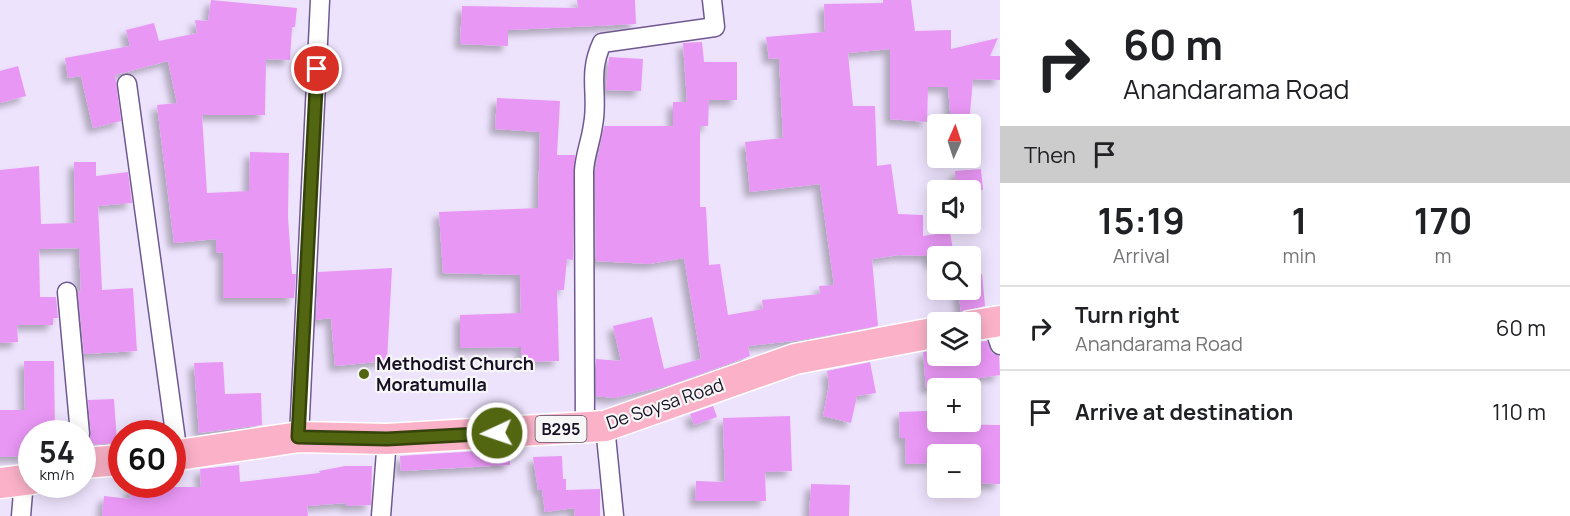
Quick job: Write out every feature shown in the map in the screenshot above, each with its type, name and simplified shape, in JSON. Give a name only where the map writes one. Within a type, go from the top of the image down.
[{"type":"main road","name":"De Soysa Road","points":[[186,453],[298,437],[387,439],[595,427],[795,359],[927,334]]},
{"type":"street","points":[[298,437],[320,0]]},
{"type":"street","points":[[614,516],[595,427],[584,171],[585,150],[593,125],[594,60],[602,43],[715,27],[712,0]]},
{"type":"street","points":[[127,84],[170,420]]},
{"type":"street","points":[[67,291],[79,420]]},
{"type":"street","points":[[381,516],[387,439]]},
{"type":"street","points":[[19,498],[21,516]]},
{"type":"building","points":[[211,0],[297,8],[295,27],[292,27],[290,60],[266,59],[265,115],[202,115],[207,193],[249,191],[250,152],[289,153],[288,217],[292,274],[296,274],[294,298],[223,298],[223,252],[216,253],[216,239],[174,243],[157,105],[177,103],[168,61],[115,75],[121,121],[93,128],[81,76],[68,78],[65,58],[130,46],[126,30],[154,23],[159,41],[197,33],[195,20],[208,21]]},
{"type":"building","points":[[577,0],[635,0],[636,24],[508,30],[508,46],[460,44],[462,6],[578,8]]},
{"type":"building","points":[[883,0],[911,0],[915,31],[951,30],[951,49],[998,38],[990,56],[1000,56],[1000,80],[973,79],[970,114],[950,114],[948,87],[928,87],[927,122],[890,119],[890,49],[848,53],[853,106],[875,106],[877,166],[891,164],[898,214],[923,215],[923,236],[950,234],[952,246],[927,246],[927,256],[899,255],[872,259],[878,326],[802,340],[748,346],[750,356],[673,384],[615,398],[596,396],[596,359],[621,361],[613,326],[652,317],[664,369],[701,359],[684,258],[649,264],[596,261],[595,172],[604,126],[673,126],[673,102],[687,102],[683,43],[702,42],[704,62],[737,62],[737,100],[709,100],[708,126],[700,126],[700,207],[706,207],[709,265],[720,264],[728,315],[763,309],[762,300],[820,294],[819,286],[834,285],[820,184],[750,192],[745,142],[783,138],[779,58],[769,59],[766,37],[825,32],[824,4],[883,3]]},
{"type":"building","points":[[609,57],[643,59],[641,91],[606,90]]},
{"type":"building","points":[[18,66],[26,96],[0,103],[0,71]]},
{"type":"building","points":[[497,98],[560,101],[557,155],[575,155],[573,260],[567,259],[564,290],[557,290],[559,361],[522,362],[521,347],[460,348],[460,315],[521,313],[520,275],[443,273],[439,212],[538,208],[540,132],[495,129]]},
{"type":"building","points":[[74,162],[96,162],[96,176],[128,172],[132,203],[98,206],[102,290],[133,288],[137,351],[84,354],[78,292],[81,291],[79,248],[39,249],[40,297],[56,297],[58,318],[53,318],[53,325],[17,325],[18,342],[0,343],[0,170],[39,166],[41,224],[75,223]]},
{"type":"building","points":[[981,169],[983,190],[981,190],[981,180],[955,180],[955,171]]},
{"type":"building","points":[[392,268],[387,361],[335,366],[331,318],[316,320],[318,272]]},
{"type":"building","points":[[981,274],[985,306],[961,312],[959,300],[981,300]]},
{"type":"building","points":[[987,341],[992,353],[999,356],[1000,375],[980,378],[927,378],[926,388],[923,352],[927,351],[927,366],[981,366],[981,342]]},
{"type":"building","points":[[24,361],[54,361],[55,420],[18,420],[18,456],[0,457],[0,410],[25,410]]},
{"type":"building","points":[[223,362],[225,394],[261,393],[262,425],[199,433],[194,363]]},
{"type":"building","points":[[870,362],[876,393],[857,396],[851,423],[823,416],[829,385],[827,371]]},
{"type":"building","points":[[114,399],[115,420],[108,420],[108,444],[96,444],[96,420],[90,420],[88,400]]},
{"type":"building","points":[[713,406],[717,417],[694,425],[690,414]]},
{"type":"building","points":[[927,411],[927,432],[981,432],[981,425],[1000,425],[1000,484],[981,483],[981,444],[927,444],[927,463],[906,464],[905,438],[900,438],[899,412]]},
{"type":"building","points":[[790,416],[792,471],[765,472],[766,501],[695,501],[696,481],[725,482],[723,418]]},
{"type":"building","points":[[510,449],[510,465],[401,471],[400,456]]},
{"type":"building","points":[[562,456],[566,490],[600,489],[600,516],[575,516],[574,508],[545,512],[542,490],[538,490],[533,457]]},
{"type":"building","points":[[239,465],[240,482],[320,473],[319,471],[345,466],[372,466],[371,505],[346,506],[346,503],[307,506],[308,516],[102,516],[104,496],[131,499],[186,498],[186,487],[201,487],[200,469]]},
{"type":"building","points":[[811,484],[850,485],[849,516],[809,516]]},
{"type":"place","name":"Methodist Church Moratumulla","points":[[364,374]]},
{"type":"route","points":[[317,69],[298,437],[387,439],[497,433]]}]
